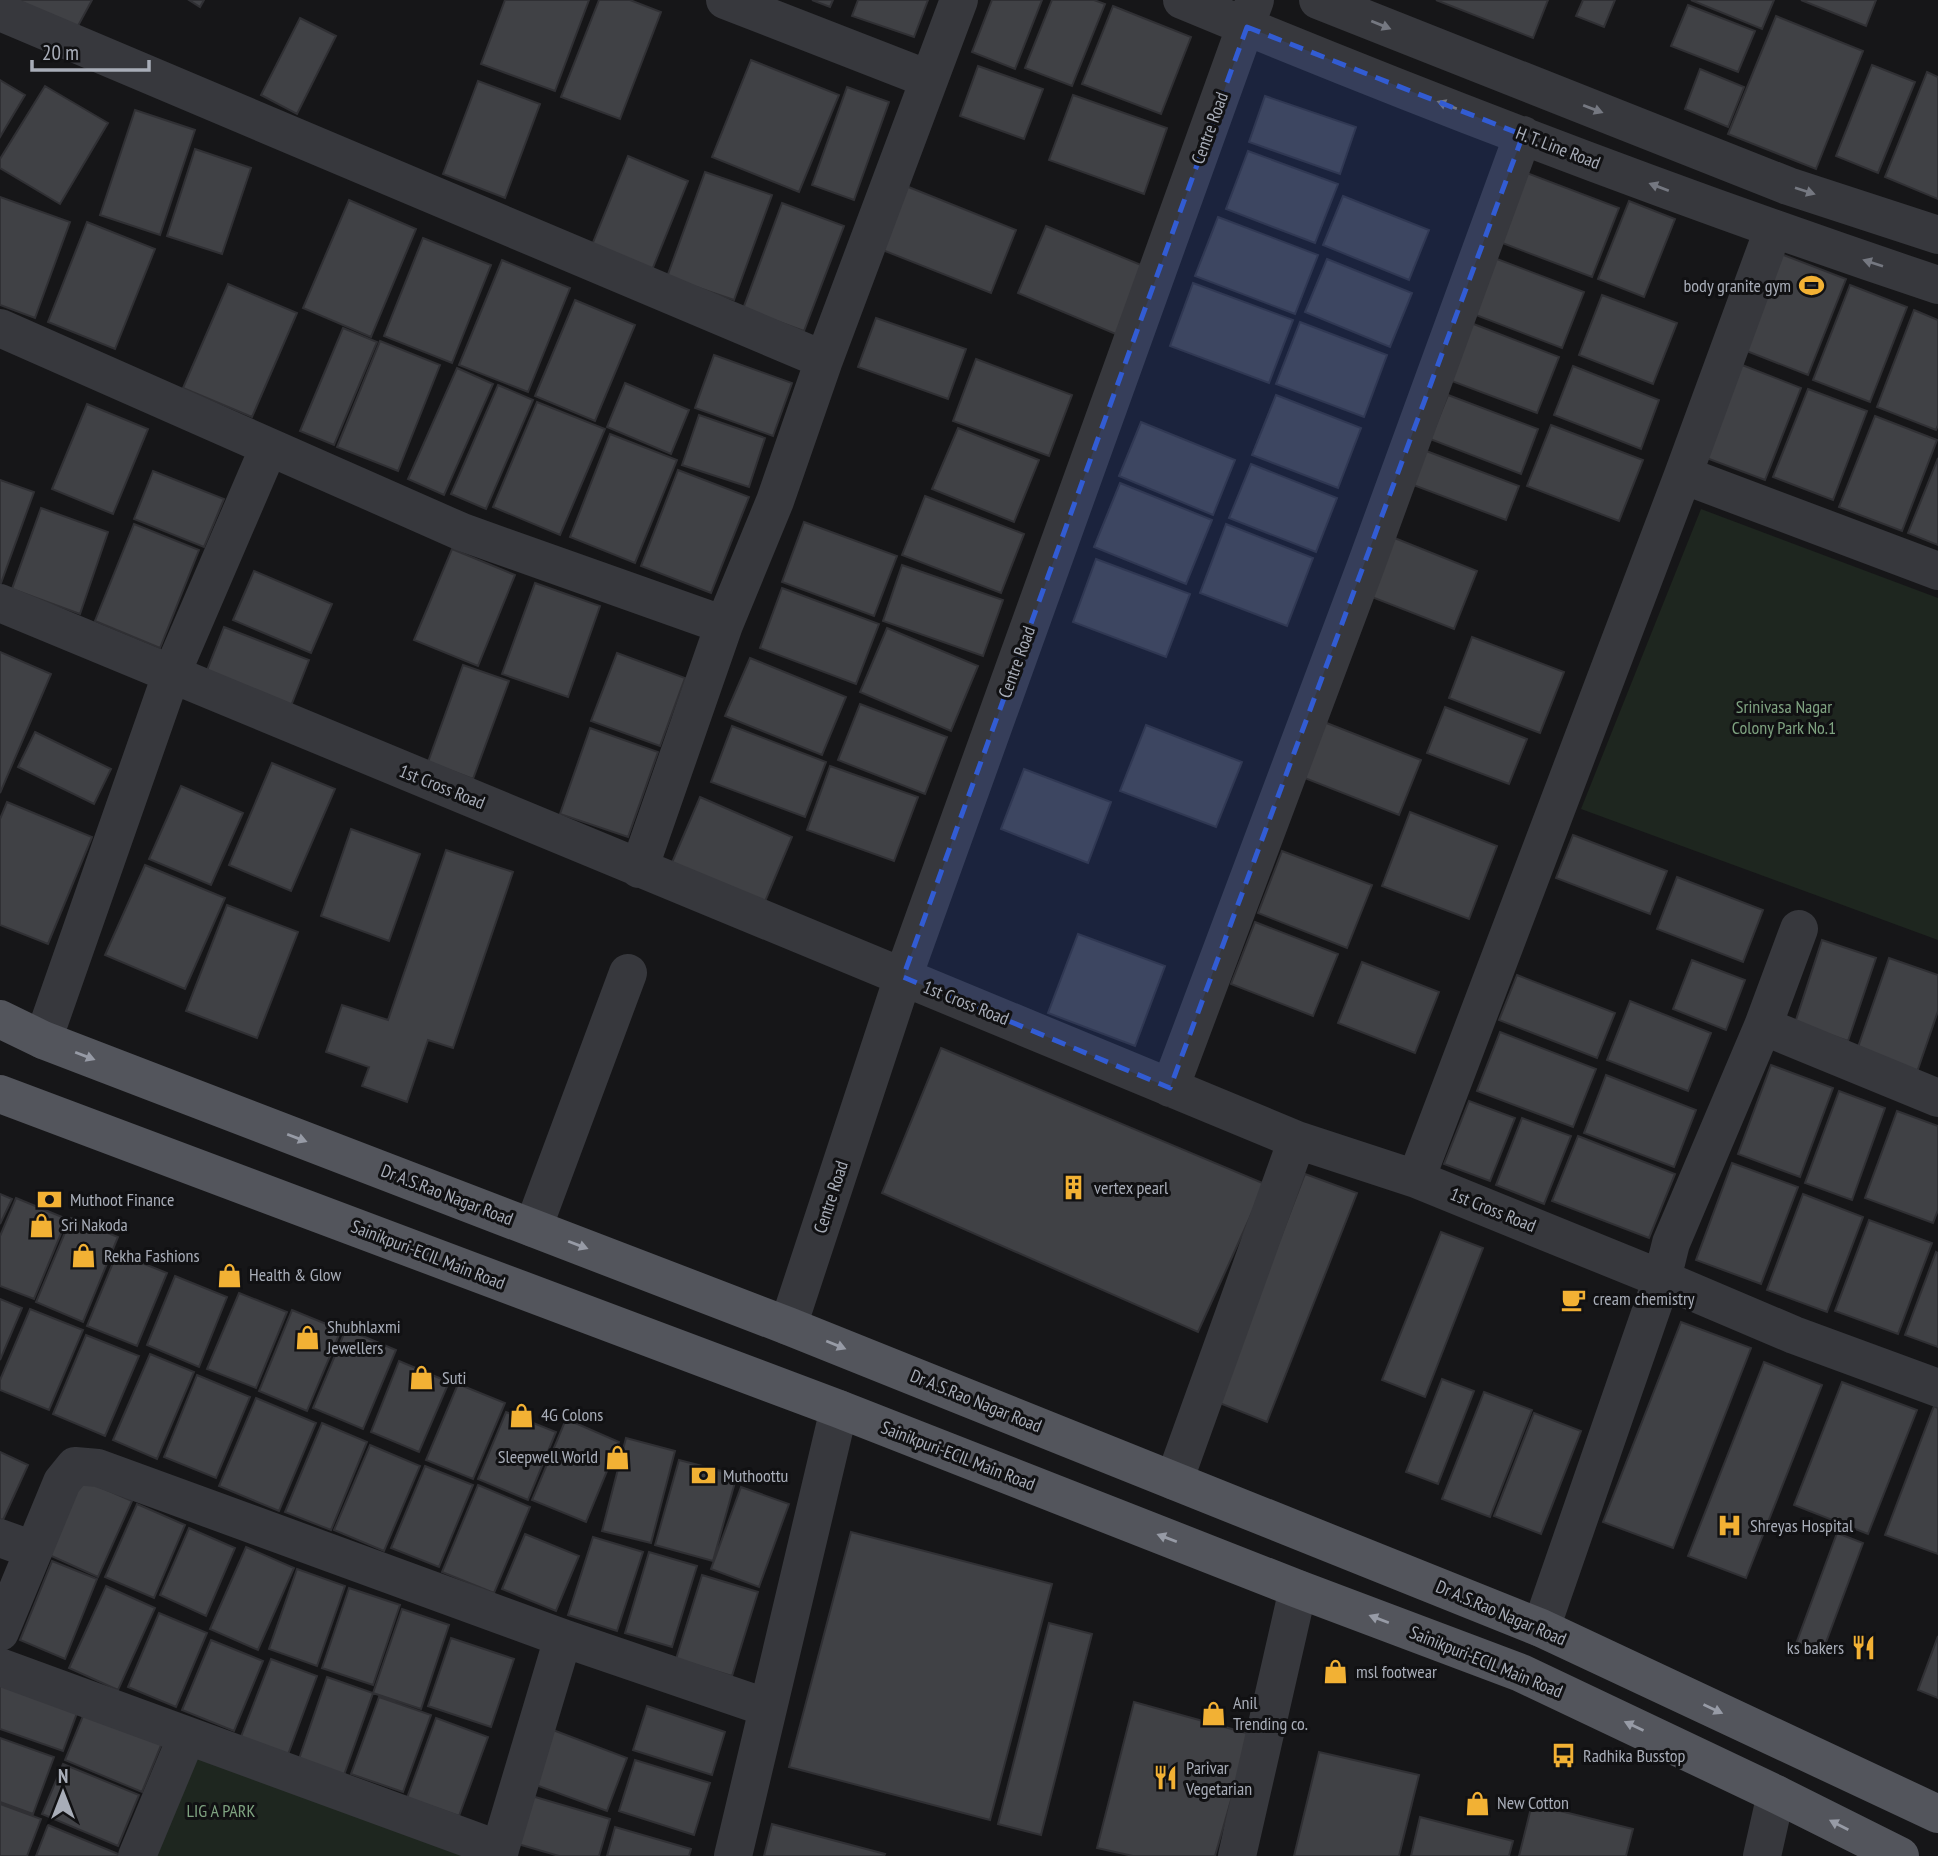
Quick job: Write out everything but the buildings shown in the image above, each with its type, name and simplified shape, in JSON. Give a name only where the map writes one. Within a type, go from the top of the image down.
[{"type":"main road","name":"Dr A.S.Rao Nagar Road","points":[[0,1019],[43,1040],[788,1326],[1541,1628],[1938,1814]]},
{"type":"main road","name":"Sainikpuri-ECIL Main Road","points":[[0,1094],[839,1409],[1298,1589],[1521,1673],[1900,1856]]},
{"type":"street","points":[[725,0],[928,79]]},
{"type":"street","points":[[639,869],[723,625],[775,501],[824,360],[958,0]]},
{"type":"street","name":"H. T. Line Road","points":[[1182,0],[1251,13],[1523,135],[1773,230],[1938,285]]},
{"type":"street","points":[[1318,0],[1788,186],[1938,235]]},
{"type":"street","points":[[0,12],[824,360]]},
{"type":"street","name":"Centre Road","points":[[788,1326],[903,977],[1251,13]]},
{"type":"street","points":[[1170,1088],[1361,581],[1523,135]]},
{"type":"street","points":[[1416,1179],[1773,230]]},
{"type":"street","points":[[0,328],[462,532],[723,625]]},
{"type":"street","points":[[43,1040],[171,675],[269,447]]},
{"type":"street","points":[[1683,475],[1938,571]]},
{"type":"street","name":"1st Cross Road","points":[[0,603],[1297,1140],[1416,1179],[1794,1335],[1938,1388]]},
{"type":"street","points":[[1541,1628],[1662,1279],[1671,1243],[1763,1026],[1799,929]]},
{"type":"street","points":[[533,1228],[628,973]]},
{"type":"street","points":[[1763,1026],[1938,1098]]},
{"type":"street","points":[[1174,1481],[1297,1140]]},
{"type":"street","points":[[733,1856],[839,1409]]},
{"type":"street","points":[[0,1632],[17,1544],[75,1466],[99,1468],[563,1639],[768,1707]]},
{"type":"street","points":[[1237,1856],[1298,1589]]},
{"type":"street","points":[[0,1667],[499,1853],[563,1639]]},
{"type":"street","points":[[137,1856],[187,1736]]},
{"type":"street","points":[[1762,1856],[1776,1794]]},
{"type":"highlighted area","points":[[1247,27],[1523,135],[1170,1088],[903,977]]},
{"type":"green space","name":"Srinivasa Nagar Colony Park No.1","points":[[1701,509],[1938,598],[1938,940],[1581,809]]},
{"type":"green space","name":"LIG A PARK","points":[[195,1753],[468,1856],[153,1856]]},
{"type":"place","name":"body granite gym","points":[[1811,286]]},
{"type":"place","name":"vertex pearl","points":[[1074,1188]]},
{"type":"place","name":"Muthoot Finance","points":[[50,1200]]},
{"type":"place","name":"Sri Nakoda","points":[[41,1225]]},
{"type":"place","name":"Rekha Fashions","points":[[84,1256]]},
{"type":"place","name":"Health & Glow","points":[[229,1275]]},
{"type":"place","name":"cream chemistry","points":[[1573,1299]]},
{"type":"place","name":"Shubhlaxmi Jewellers","points":[[307,1337]]},
{"type":"place","name":"Suti","points":[[422,1378]]},
{"type":"place","name":"4G Colons","points":[[521,1415]]},
{"type":"place","name":"Sleepwell World","points":[[618,1457]]},
{"type":"place","name":"Muthoottu","points":[[703,1476]]},
{"type":"place","name":"Shreyas Hospital","points":[[1730,1526]]},
{"type":"place","name":"ks bakers","points":[[1864,1648]]},
{"type":"place","name":"msl footwear","points":[[1336,1672]]},
{"type":"place","name":"Anil Trending co.","points":[[1213,1713]]},
{"type":"place","name":"Radhika Busstop","points":[[1563,1756]]},
{"type":"place","name":"Parivar Vegetarian","points":[[1166,1778]]},
{"type":"place","name":"New Cotton","points":[[1477,1803]]}]
